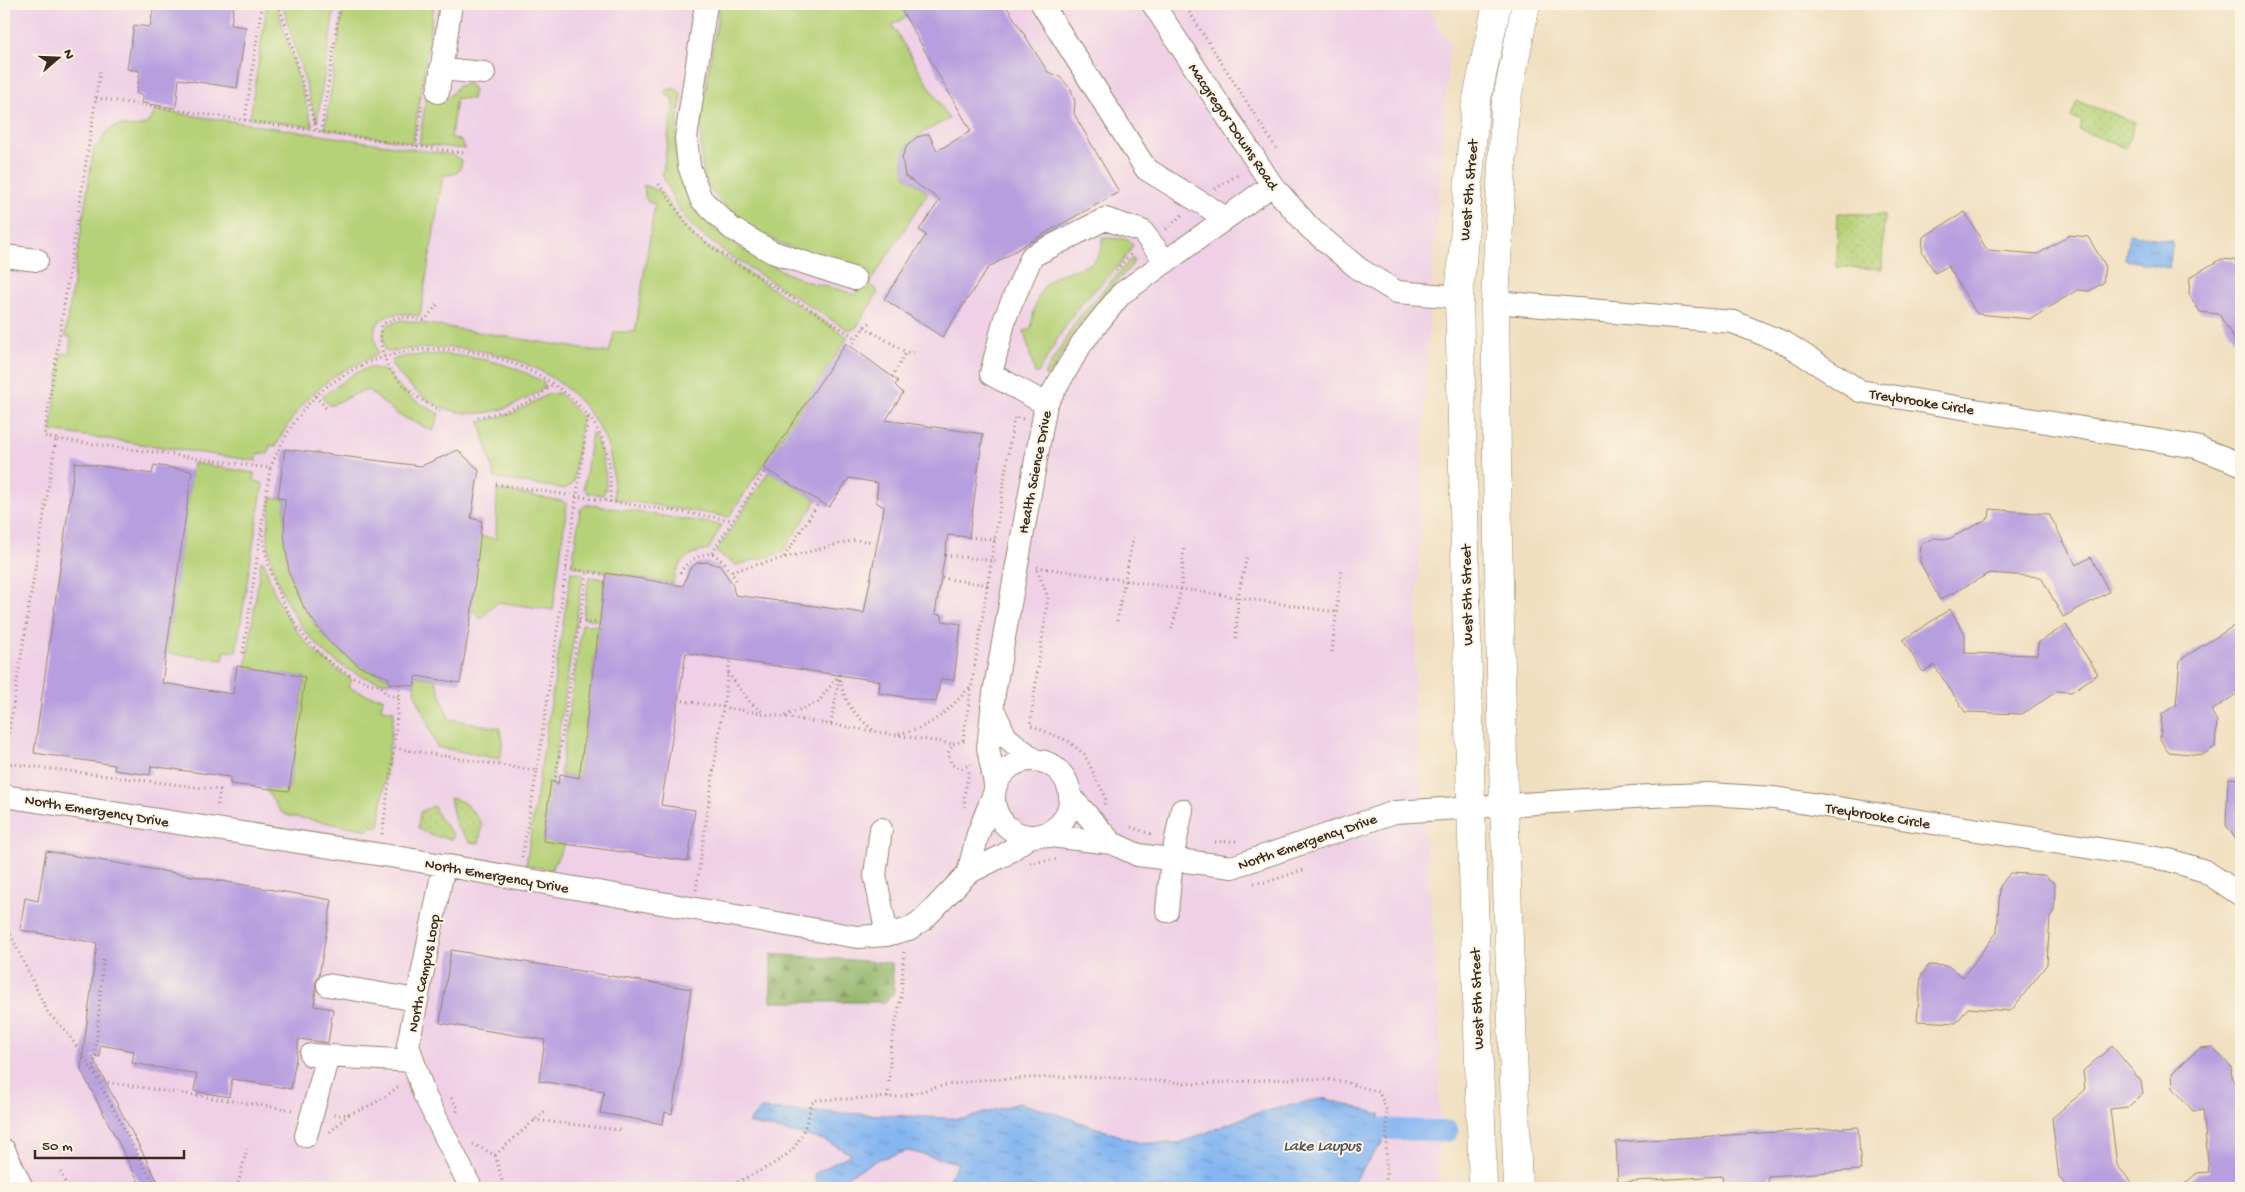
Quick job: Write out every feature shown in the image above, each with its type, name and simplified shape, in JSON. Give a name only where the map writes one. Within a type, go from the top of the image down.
[{"type":"main road","name":"West 5th Street","points":[[1483,1188],[1471,806],[1459,297],[1475,108],[1497,4]]},
{"type":"main road","name":"West 5th Street","points":[[1518,1188],[1504,804],[1495,302],[1505,109],[1526,4]]},
{"type":"street","points":[[438,92],[451,4]]},
{"type":"street","points":[[706,4],[686,138],[688,166],[701,199],[730,228],[772,252],[855,279]]},
{"type":"street","points":[[1042,4],[1146,169],[1226,218]]},
{"type":"street","name":"Macgregor Downs Road","points":[[1153,4],[1272,185],[1310,228],[1359,269],[1397,292],[1459,297]]},
{"type":"street","points":[[441,69],[484,73]]},
{"type":"street","name":"Health Science Drive","points":[[994,790],[988,748],[992,707],[1030,563],[1046,404],[1082,343],[1121,294],[1272,185]]},
{"type":"street","points":[[1046,404],[991,374],[1005,318],[1032,256],[1105,219],[1142,231],[1166,262]]},
{"type":"street","points":[[4,256],[37,260]]},
{"type":"street","name":"Treybrooke Circle","points":[[1495,302],[1732,322],[1785,343],[1860,391],[2196,447],[2241,464]]},
{"type":"street","points":[[992,707],[1006,737],[1033,759]]},
{"type":"street","name":"North Emergency Drive","points":[[4,796],[444,865],[693,910],[857,937],[887,935],[909,929],[924,919],[968,873],[1036,836],[1054,830],[1063,820],[1069,809],[1070,796],[1068,784],[1054,767],[1033,759],[1021,760],[1010,766],[1002,774],[978,834],[968,873]]},
{"type":"street","name":"North Emergency Drive","points":[[994,790],[994,808],[999,819],[1007,828],[1018,834],[1112,842]]},
{"type":"street","name":"Treybrooke Circle","points":[[1504,804],[1709,794],[1774,798],[2169,860],[2206,871],[2241,895]]},
{"type":"street","name":"North Emergency Drive","points":[[1070,796],[1112,842],[1138,855],[1232,867],[1395,812],[1504,804]]},
{"type":"street","points":[[1167,911],[1172,859],[1182,810]]},
{"type":"street","points":[[887,935],[875,876],[889,830],[888,891],[909,929]]},
{"type":"street","name":"North Campus Loop","points":[[444,865],[408,1045],[424,1094],[471,1188]]},
{"type":"street","points":[[328,985],[418,1000]]},
{"type":"street","points":[[316,1136],[319,1055],[414,1061]]},
{"type":"street","points":[[4,1150],[22,1188]]},
{"type":"path","points":[[245,120],[262,4]]},
{"type":"path","points":[[279,4],[319,132]]},
{"type":"path","points":[[319,132],[340,4]]},
{"type":"path","points":[[100,71],[44,436],[270,468]]},
{"type":"path","points":[[96,98],[471,154]]},
{"type":"path","points":[[659,184],[692,232],[714,249],[856,338]]},
{"type":"path","points":[[1166,230],[1188,211]]},
{"type":"path","points":[[437,305],[425,320],[398,316],[382,325],[380,335],[383,357],[388,367],[409,392],[440,411]]},
{"type":"path","points":[[851,347],[864,327],[871,322]]},
{"type":"path","points":[[864,327],[906,352],[914,353]]},
{"type":"path","points":[[243,654],[270,468],[286,434],[297,416],[315,396],[340,377],[383,357],[426,350],[459,350],[494,357],[530,370],[565,391],[588,417],[604,443],[611,476],[610,503]]},
{"type":"path","points":[[892,377],[906,352]]},
{"type":"path","points":[[478,417],[514,408],[529,401],[553,384]]},
{"type":"path","points":[[315,396],[326,408]]},
{"type":"path","points":[[518,857],[523,858],[588,417]]},
{"type":"path","points":[[963,740],[1014,417],[1023,419]]},
{"type":"path","points":[[4,772],[56,439]]},
{"type":"path","points":[[712,553],[766,469]]},
{"type":"path","points":[[496,484],[576,498],[732,520]]},
{"type":"path","points":[[784,557],[820,501]]},
{"type":"path","points":[[262,525],[265,550],[272,576],[297,628],[331,662],[355,677],[381,686],[386,694],[399,697]]},
{"type":"path","points":[[969,537],[995,540]]},
{"type":"path","points":[[1117,621],[1134,537]]},
{"type":"path","points":[[732,570],[854,540],[877,542]]},
{"type":"path","points":[[1172,629],[1181,589],[1184,545]]},
{"type":"path","points":[[680,574],[686,564],[695,556],[712,553],[732,570],[736,580]]},
{"type":"path","points":[[945,555],[1030,563],[1181,589],[1335,612]]},
{"type":"path","points":[[1236,638],[1238,598],[1247,556]]},
{"type":"path","points":[[1030,563],[1048,597],[1030,725],[1068,740],[1084,754],[1106,798],[1103,807]]},
{"type":"path","points":[[566,568],[606,575]]},
{"type":"path","points":[[1332,652],[1341,571]]},
{"type":"path","points":[[555,782],[587,572]]},
{"type":"path","points":[[942,578],[988,585]]},
{"type":"path","points":[[579,620],[599,623]]},
{"type":"path","points":[[693,910],[730,660]]},
{"type":"path","points":[[728,673],[750,702],[764,713]]},
{"type":"path","points":[[784,716],[818,702],[839,675]]},
{"type":"path","points":[[830,724],[839,675]]},
{"type":"path","points":[[839,675],[842,692],[850,708],[875,731]]},
{"type":"path","points":[[382,835],[394,748],[400,684]]},
{"type":"path","points":[[897,734],[910,732],[933,723],[956,704],[972,686]]},
{"type":"path","points":[[678,700],[953,744],[963,740]]},
{"type":"path","points":[[963,740],[968,743]]},
{"type":"path","points":[[953,744],[948,753],[951,764],[961,768],[971,765]]},
{"type":"path","points":[[394,748],[536,770]]},
{"type":"path","points":[[966,814],[964,795],[973,761]]},
{"type":"path","points":[[4,763],[220,790],[217,809],[226,810]]},
{"type":"path","points":[[1028,863],[1067,857]]},
{"type":"path","points":[[4,921],[48,1013]]},
{"type":"path","points":[[888,1097],[891,1045],[901,997],[904,954]]},
{"type":"path","points":[[103,960],[94,1073],[156,1188]]},
{"type":"path","points":[[730,1188],[732,1185],[789,1153],[801,1137],[812,1103],[820,1099],[888,1097],[954,1084],[1022,1078],[1103,1077],[1196,1084],[1301,1078],[1342,1081],[1370,1088],[1379,1092],[1384,1100],[1387,1111],[1388,1146],[1386,1179],[1382,1188]]},
{"type":"path","points":[[448,1093],[458,1108],[456,1116]]},
{"type":"path","points":[[495,1155],[545,1111]]},
{"type":"path","points":[[316,1136],[351,1113]]},
{"type":"path","points":[[534,1120],[620,1130]]},
{"type":"path","points":[[470,1142],[495,1155],[499,1176],[505,1188]]},
{"type":"path","points":[[237,1188],[247,1149]]},
{"type":"path","points":[[60,1172],[68,1188]]},
{"type":"shaded area","points":[[4,4],[1424,4],[1450,44],[1427,349],[1414,695],[1441,1032],[1438,1188],[4,1188]]},
{"type":"green space","points":[[267,4],[276,4],[313,127],[250,118]]},
{"type":"green space","points":[[282,4],[335,4],[317,122]]},
{"type":"green space","points":[[344,4],[434,4],[413,143],[325,129]]},
{"type":"green space","points":[[720,4],[900,4],[906,17],[892,25],[949,119],[922,133],[906,149],[903,156],[905,176],[928,193],[869,284],[878,292],[856,328],[848,330],[729,255],[697,231],[686,220],[674,201],[663,176],[674,99],[667,96],[665,91],[675,88],[681,93],[676,151],[678,172],[684,190],[693,207],[707,223],[726,238],[767,263],[800,279],[855,295],[865,273],[847,265],[798,251],[767,236],[731,212],[721,203],[707,183],[702,167],[702,122]]},
{"type":"green space","points":[[468,84],[474,89],[472,99],[456,98],[451,137],[461,141],[465,149],[419,144],[427,92],[447,99],[458,86]]},
{"type":"green space","points":[[2077,101],[2135,122],[2126,148],[2079,130],[2082,121],[2071,117]]},
{"type":"green space","points":[[156,110],[453,155],[462,161],[456,173],[443,175],[420,316],[394,314],[382,319],[375,330],[378,353],[343,371],[313,394],[296,414],[276,446],[270,445],[268,454],[258,453],[257,461],[51,431],[62,353],[69,354],[71,337],[65,336],[94,147],[100,145],[104,135],[111,128],[144,125],[150,120]]},
{"type":"green space","points":[[644,185],[661,192],[684,227],[698,241],[848,337],[729,517],[615,499],[611,460],[607,443],[602,433],[584,407],[563,385],[538,369],[510,358],[481,351],[450,348],[419,348],[389,352],[385,350],[384,329],[389,324],[402,320],[609,353],[614,332],[635,332],[655,204],[648,202],[645,196]]},
{"type":"green space","points":[[1838,213],[1884,215],[1882,269],[1837,267]]},
{"type":"green space","points":[[1102,238],[1128,239],[1133,244],[1123,261],[1079,307],[1062,331],[1038,373],[1035,373],[1024,331],[1031,329],[1040,293],[1054,277],[1082,267],[1097,258],[1101,250]]},
{"type":"green space","points":[[1132,258],[1134,260],[1131,266],[1077,328],[1052,372],[1047,377],[1044,375],[1077,320]]},
{"type":"green space","points":[[441,354],[494,362],[531,375],[543,382],[545,387],[524,400],[503,409],[482,413],[462,413],[443,408],[425,398],[408,384],[392,365],[393,359]]},
{"type":"green space","points":[[370,367],[385,371],[411,398],[439,414],[433,431],[397,414],[368,390],[330,406],[322,397],[353,374]]},
{"type":"green space","points":[[559,393],[582,417],[573,483],[565,489],[495,478],[480,422],[514,413],[548,394]]},
{"type":"green space","points":[[592,432],[604,463],[606,482],[603,495],[588,493],[584,488]]},
{"type":"green space","points":[[193,463],[254,473],[254,481],[263,483],[236,652],[225,651],[223,660],[166,653]]},
{"type":"green space","points":[[769,471],[817,500],[782,553],[736,565],[716,552]]},
{"type":"green space","points":[[497,490],[562,501],[567,504],[553,610],[498,602],[481,619],[475,612],[471,611],[479,536],[496,539]]},
{"type":"green space","points":[[271,498],[285,499],[286,543],[289,564],[301,602],[312,620],[325,637],[342,653],[358,665],[389,678],[389,683],[367,678],[346,668],[328,655],[311,638],[297,619],[285,599],[276,578],[270,556],[268,534]]},
{"type":"green space","points":[[586,505],[722,525],[708,550],[701,551],[684,560],[677,570],[673,584],[572,566],[580,510]]},
{"type":"green space","points":[[261,561],[264,561],[277,599],[286,615],[308,644],[336,669],[352,680],[348,687],[367,695],[383,698],[381,709],[394,711],[379,827],[370,826],[368,830],[289,816],[280,811],[265,788],[289,790],[305,677],[246,668]]},
{"type":"green space","points":[[571,572],[583,574],[543,840],[565,844],[551,870],[526,865]]},
{"type":"green space","points":[[589,577],[605,579],[600,621],[583,618]]},
{"type":"green space","points":[[582,624],[599,626],[579,778],[560,774]]},
{"type":"green space","points":[[416,676],[435,679],[449,719],[499,728],[503,739],[500,759],[437,747],[414,691]]},
{"type":"green space","points":[[450,798],[465,804],[479,820],[482,825],[479,843],[470,842],[456,826]]},
{"type":"green space","points":[[434,806],[438,816],[453,834],[453,839],[432,836],[418,828],[420,812]]},
{"type":"green space","points":[[771,954],[892,963],[894,992],[886,1002],[771,1002]]},
{"type":"water","points":[[2129,234],[2173,241],[2169,268],[2125,260]]},
{"type":"water","name":"Lake Laupus","points":[[1323,1098],[1380,1114],[1382,1143],[1348,1188],[943,1188],[958,1163],[908,1151],[879,1159],[826,1188],[818,1188],[814,1174],[851,1154],[824,1140],[748,1123],[761,1109],[965,1119],[1018,1103],[1048,1111],[1140,1143],[1180,1143],[1253,1114]]},
{"type":"building","points":[[154,4],[234,4],[231,25],[246,27],[237,88],[179,79],[176,108],[142,103],[143,95],[136,94],[140,71],[127,69],[134,25],[150,27]]},
{"type":"building","points":[[898,4],[1005,4],[1048,72],[1060,77],[1071,89],[1075,102],[1074,114],[1119,192],[1026,244],[988,268],[942,337],[884,299],[926,235],[919,230],[940,200],[905,176],[902,157],[907,146],[917,137],[929,134],[937,151],[971,131]]},
{"type":"building","points":[[1965,212],[1987,250],[2038,254],[2070,235],[2088,237],[2105,265],[2103,283],[2089,291],[2077,290],[2031,319],[1977,314],[1948,266],[1935,273],[1922,251],[1923,237]]},
{"type":"building","points":[[2221,259],[2234,260],[2241,271],[2241,351],[2219,314],[2200,312],[2189,294],[2190,277]]},
{"type":"building","points":[[846,343],[898,381],[895,385],[903,393],[886,420],[983,434],[969,537],[948,535],[935,614],[942,615],[942,621],[961,624],[954,680],[941,679],[936,702],[879,693],[880,681],[686,653],[661,805],[695,810],[688,861],[543,841],[551,781],[558,784],[560,774],[579,778],[606,573],[683,586],[689,570],[697,563],[708,562],[720,566],[732,583],[735,595],[864,613],[884,507],[876,502],[878,483],[849,478],[829,507],[763,468]]},
{"type":"building","points":[[285,449],[421,466],[458,450],[479,470],[471,518],[482,521],[471,617],[460,683],[416,676],[414,686],[389,683],[389,678],[359,666],[329,642],[304,608],[289,573],[284,535],[285,499],[278,498]]},
{"type":"building","points":[[75,462],[152,474],[154,465],[192,471],[162,683],[233,694],[237,666],[305,677],[289,791],[230,784],[230,777],[151,766],[150,775],[114,770],[115,765],[34,753]]},
{"type":"building","points":[[1990,509],[2049,514],[2076,565],[2091,557],[2109,592],[2063,617],[2041,577],[1990,573],[1940,600],[1920,562],[1921,544],[1934,538],[1949,539],[1989,518]]},
{"type":"building","points":[[1950,609],[1965,634],[1965,653],[2037,655],[2038,643],[2066,625],[2098,674],[2071,692],[2058,691],[2022,714],[1965,712],[1934,665],[1923,672],[1903,640]]},
{"type":"building","points":[[2232,627],[2241,628],[2241,691],[2211,711],[2217,721],[2215,747],[2202,755],[2168,752],[2160,739],[2162,714],[2176,705],[2180,660]]},
{"type":"building","points":[[2228,778],[2241,779],[2241,847],[2226,825]]},
{"type":"building","points":[[46,851],[332,900],[319,976],[315,983],[314,1006],[333,1009],[328,1043],[299,1039],[291,1089],[232,1079],[229,1097],[194,1091],[197,1074],[132,1063],[134,1051],[100,1045],[100,1057],[92,1056],[161,1188],[142,1188],[81,1070],[97,943],[20,930],[25,898],[38,901]]},
{"type":"building","points":[[2010,873],[2044,875],[2055,884],[2054,911],[2050,917],[2047,964],[2011,1011],[1968,1008],[1956,1023],[1917,1021],[1921,976],[1929,965],[1948,966],[1963,977],[1997,932],[2000,886]]},
{"type":"building","points":[[451,950],[691,989],[672,1114],[665,1112],[663,1124],[600,1113],[604,1091],[539,1081],[545,1040],[440,1023]]},
{"type":"building","points":[[2112,1046],[2141,1081],[2143,1094],[2128,1107],[2110,1109],[2117,1165],[2136,1188],[2068,1188],[2059,1177],[2052,1118],[2085,1090],[2083,1071]]},
{"type":"building","points":[[2213,1047],[2231,1067],[2232,1079],[2241,1089],[2241,1188],[2180,1188],[2197,1173],[2209,1172],[2203,1110],[2193,1111],[2173,1088],[2172,1073],[2200,1048]]},
{"type":"building","points":[[1858,1127],[1861,1170],[1768,1176],[1769,1188],[1723,1188],[1722,1176],[1618,1182],[1616,1142]]},
{"type":"waterway","points":[[2234,4],[2241,8]]},
{"type":"waterway","points":[[1381,1129],[1448,1131]]},
{"type":"waterway","points":[[811,1188],[816,1186]]}]
